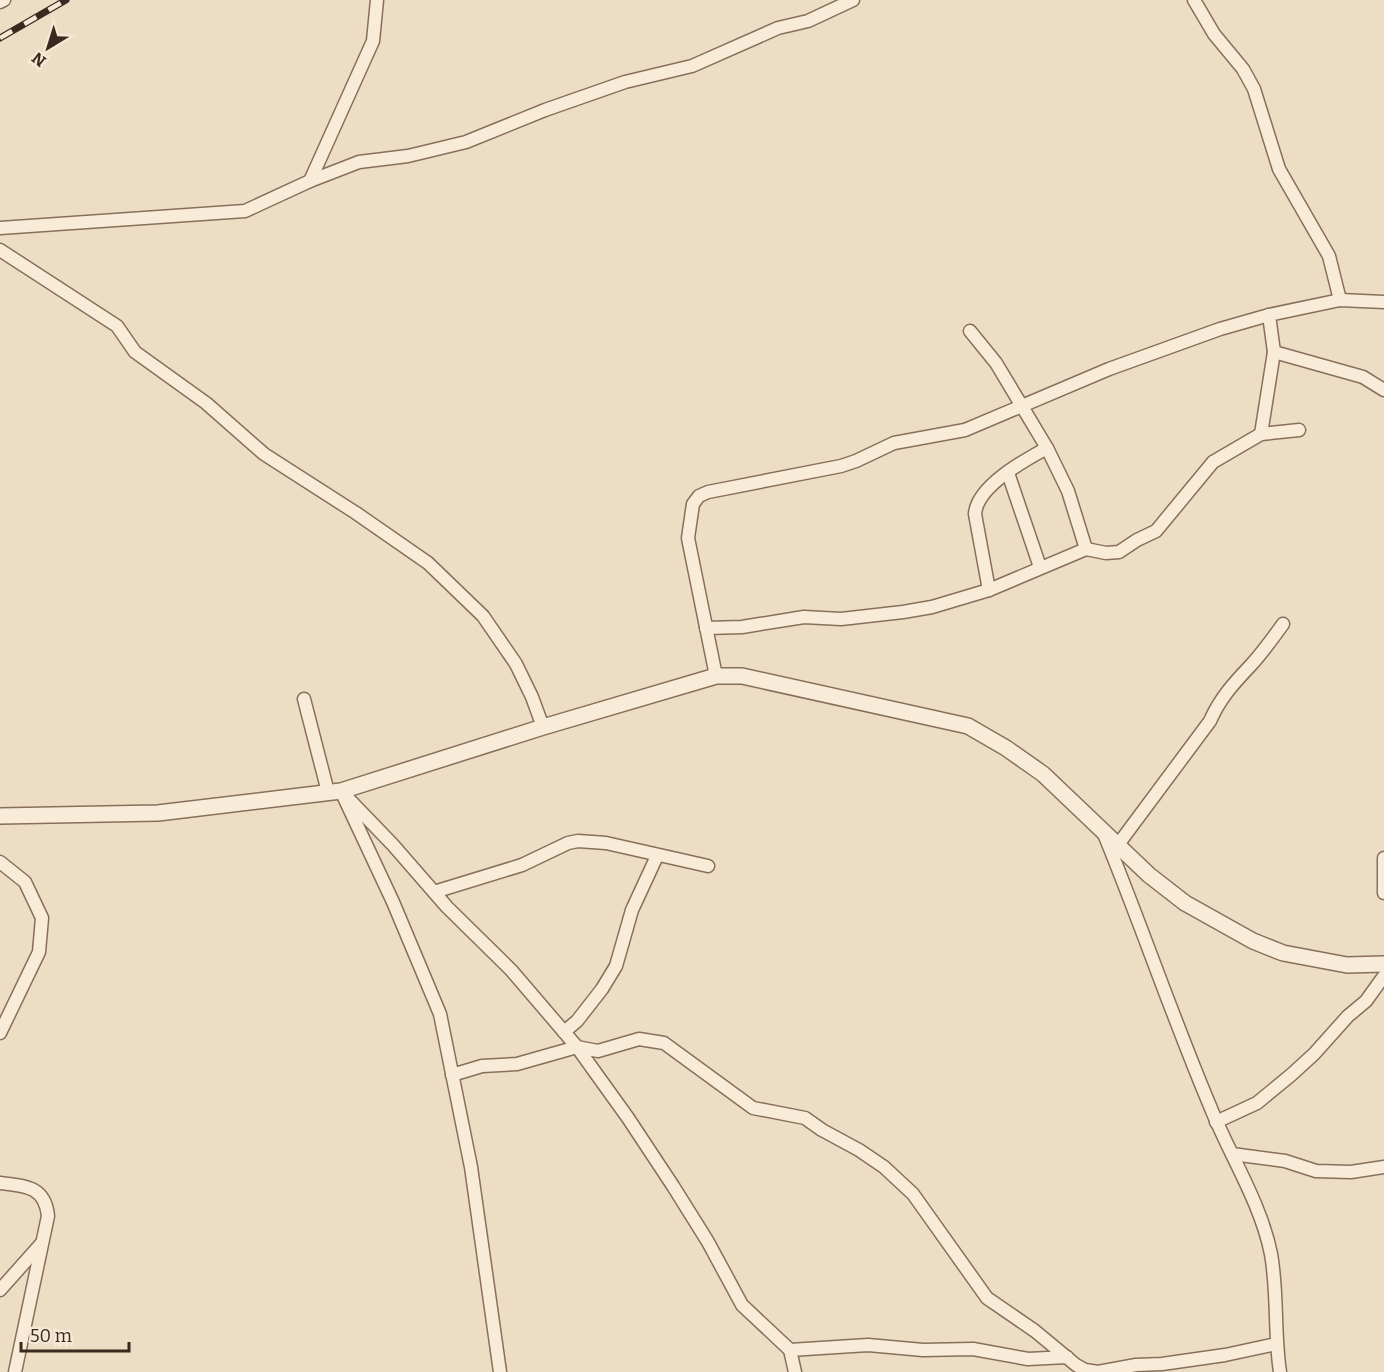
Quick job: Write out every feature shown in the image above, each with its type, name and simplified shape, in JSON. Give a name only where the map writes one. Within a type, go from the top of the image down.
[{"type":"street","points":[[310,181],[374,41],[377,0]]},
{"type":"street","points":[[0,228],[245,211],[358,162],[408,156],[466,141],[544,110],[615,86],[692,66],[778,28],[808,21],[853,0]]},
{"type":"street","points":[[1194,0],[1214,34],[1243,69],[1254,89],[1279,169],[1329,256],[1340,300]]},
{"type":"street","points":[[0,250],[117,326],[135,352],[206,403],[264,454],[428,563],[483,616],[516,664],[543,727]]},
{"type":"street","points":[[716,676],[693,573],[688,538],[693,504],[699,496],[733,486],[841,466],[894,443],[965,430],[1109,369],[1220,329],[1269,315],[1340,300],[1384,302]]},
{"type":"street","points":[[1262,434],[1274,352],[1269,315]]},
{"type":"street","points":[[970,331],[996,363],[1047,448],[1068,491],[1086,549]]},
{"type":"street","points":[[1274,352],[1363,377],[1384,390]]},
{"type":"street","points":[[706,628],[742,627],[804,617],[841,619],[932,607],[989,590],[1086,549],[1106,553],[1119,552],[1156,531],[1213,462],[1262,434],[1299,430]]},
{"type":"street","points":[[989,590],[975,514],[976,507],[992,485],[1008,472],[1047,448]]},
{"type":"street","points":[[1008,472],[1040,567]]},
{"type":"street","points":[[1117,846],[1209,721],[1229,687],[1252,663],[1283,624]]},
{"type":"street","points":[[0,816],[158,813],[335,791],[716,676],[742,676],[968,726],[1006,748],[1043,774],[1117,846],[1185,903],[1253,941],[1283,953],[1347,965],[1384,964]]},
{"type":"street","points":[[303,699],[335,791],[393,902],[440,1014],[471,1167],[500,1372]]},
{"type":"street","points":[[335,791],[393,845],[434,892],[511,970],[577,1047],[673,1186],[708,1242],[742,1305],[790,1350],[795,1372]]},
{"type":"street","points":[[1103,832],[1138,919],[1173,1018],[1216,1122],[1263,1226],[1275,1286],[1276,1344],[1280,1372]]},
{"type":"street","points":[[434,892],[522,865],[568,843],[578,841],[606,843],[708,866]]},
{"type":"street","points":[[564,1032],[577,1021],[602,989],[616,966],[632,910],[657,856]]},
{"type":"street","points":[[1384,858],[1384,892]]},
{"type":"street","points":[[0,862],[25,882],[42,918],[39,952],[0,1033]]},
{"type":"street","points":[[1216,1122],[1257,1103],[1291,1075],[1314,1054],[1348,1016],[1366,1001],[1384,976]]},
{"type":"street","points":[[452,1075],[482,1066],[517,1064],[577,1047],[598,1051],[639,1039],[664,1043],[753,1108],[806,1118],[822,1131],[859,1150],[884,1167],[913,1194],[987,1298],[1035,1331],[1085,1371],[1098,1372],[1136,1365],[1162,1364],[1226,1355],[1276,1344]]},
{"type":"street","points":[[1232,1154],[1285,1161],[1316,1171],[1351,1172],[1384,1167]]},
{"type":"street","points":[[0,1183],[26,1186],[40,1194],[47,1204],[48,1216],[15,1372]]},
{"type":"street","points":[[0,1290],[42,1243]]},
{"type":"street","points":[[790,1350],[868,1345],[922,1350],[973,1349],[1028,1359],[1067,1357]]},
{"type":"railway","points":[[0,38],[66,0]]}]
